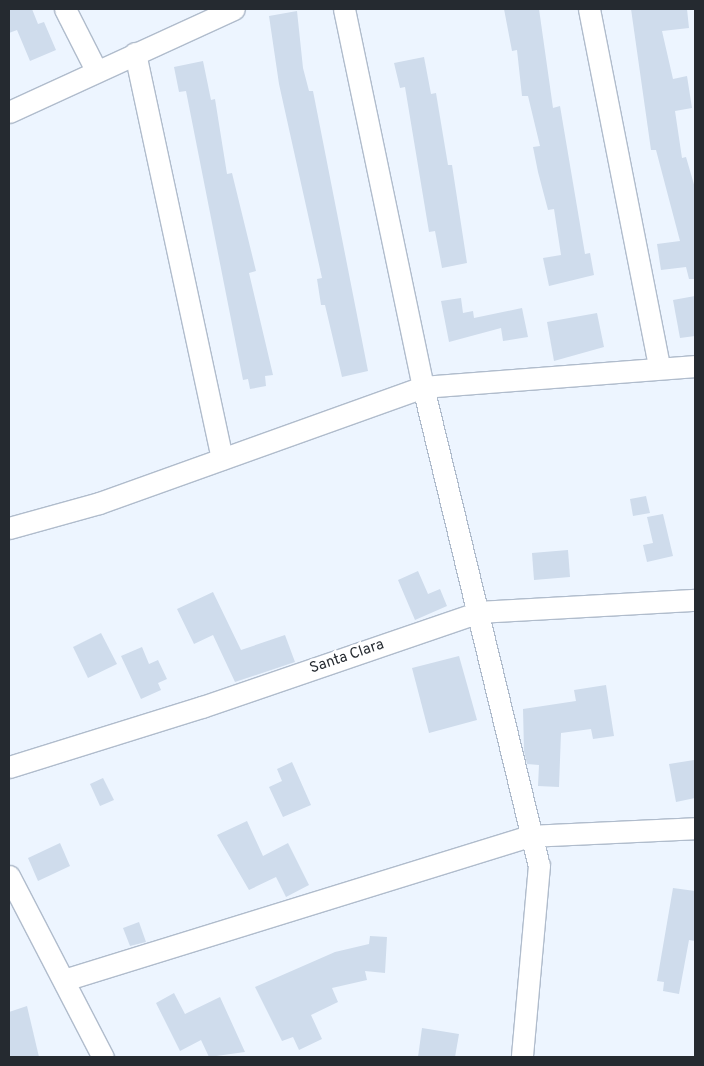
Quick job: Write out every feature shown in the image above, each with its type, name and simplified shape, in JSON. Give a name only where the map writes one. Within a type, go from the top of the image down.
[{"type":"street","points":[[65,9],[96,70]]},
{"type":"street","points":[[9,112],[96,70],[234,9]]},
{"type":"street","points":[[344,9],[423,387],[479,612],[528,836],[539,865],[522,1057]]},
{"type":"street","points":[[589,9],[659,367]]},
{"type":"street","points":[[135,53],[222,459]]},
{"type":"street","points":[[9,528],[99,503],[423,387],[659,367],[695,366]]},
{"type":"street","name":"Santa Clara","points":[[9,767],[202,708],[479,612],[695,600]]},
{"type":"street","points":[[64,980],[528,836],[695,828]]},
{"type":"street","points":[[9,876],[103,1057]]},
{"type":"building","points":[[9,9],[32,9],[38,24],[44,22],[56,50],[30,61],[17,30],[9,33]]},
{"type":"building","points":[[504,9],[539,9],[553,108],[560,106],[585,254],[590,253],[594,275],[549,286],[543,258],[561,255],[554,209],[548,210],[538,172],[533,147],[540,146],[528,96],[522,96],[517,50],[512,51]]},
{"type":"building","points":[[631,9],[687,9],[689,28],[662,31],[673,79],[687,76],[692,108],[675,111],[682,158],[686,157],[695,188],[695,279],[689,279],[686,267],[661,270],[657,244],[680,241],[656,150],[651,150]]},
{"type":"building","points":[[297,11],[303,68],[309,91],[313,91],[368,371],[342,377],[325,305],[321,305],[317,279],[322,278],[279,84],[269,16]]},
{"type":"building","points":[[424,57],[431,94],[436,93],[448,165],[452,165],[467,263],[442,268],[435,231],[429,232],[405,87],[400,88],[394,63]]},
{"type":"building","points":[[203,61],[211,100],[215,99],[227,174],[232,173],[256,271],[249,273],[273,375],[265,376],[266,386],[250,389],[248,379],[243,380],[186,91],[179,92],[174,67]]},
{"type":"building","points":[[695,296],[695,336],[680,338],[673,300]]},
{"type":"building","points":[[461,298],[463,313],[473,311],[474,318],[522,308],[528,337],[503,341],[501,328],[449,342],[441,301]]},
{"type":"building","points":[[597,313],[604,347],[554,361],[547,322]]},
{"type":"building","points":[[646,496],[650,513],[633,516],[630,499]]},
{"type":"building","points":[[663,514],[673,556],[647,562],[643,545],[653,543],[647,517]]},
{"type":"building","points":[[568,550],[570,577],[534,580],[532,553]]},
{"type":"building","points":[[418,571],[428,594],[440,589],[447,606],[415,620],[398,580]]},
{"type":"building","points":[[213,592],[241,650],[285,635],[295,662],[235,682],[213,635],[194,644],[177,609]]},
{"type":"building","points":[[101,633],[117,664],[88,678],[73,647]]},
{"type":"building","points":[[142,647],[149,664],[158,660],[167,679],[158,683],[161,690],[141,699],[121,656]]},
{"type":"building","points":[[459,656],[477,720],[429,733],[412,668]]},
{"type":"building","points":[[606,685],[614,736],[593,739],[591,729],[561,733],[559,787],[538,786],[539,765],[527,764],[524,751],[523,709],[576,701],[574,690]]},
{"type":"building","points":[[694,760],[695,798],[676,802],[669,764]]},
{"type":"building","points":[[292,762],[311,805],[283,817],[269,787],[282,781],[277,769]]},
{"type":"building","points":[[103,778],[114,800],[100,806],[90,784]]},
{"type":"building","points":[[247,821],[263,856],[288,843],[309,885],[286,897],[276,877],[249,890],[217,835]]},
{"type":"building","points":[[60,843],[70,866],[38,881],[28,858]]},
{"type":"building","points":[[673,888],[695,891],[695,941],[689,940],[679,994],[663,991],[664,982],[657,981]]},
{"type":"building","points":[[139,922],[146,942],[130,946],[123,928]]},
{"type":"building","points":[[370,936],[387,937],[385,973],[365,971],[367,980],[332,988],[338,1002],[311,1015],[322,1039],[299,1050],[293,1037],[282,1041],[255,987],[335,952],[369,944]]},
{"type":"building","points":[[174,993],[185,1014],[220,997],[245,1052],[209,1057],[201,1040],[180,1051],[156,1003]]},
{"type":"building","points":[[27,1006],[39,1057],[9,1057],[9,1012]]},
{"type":"building","points":[[422,1028],[459,1034],[455,1057],[418,1057]]}]
